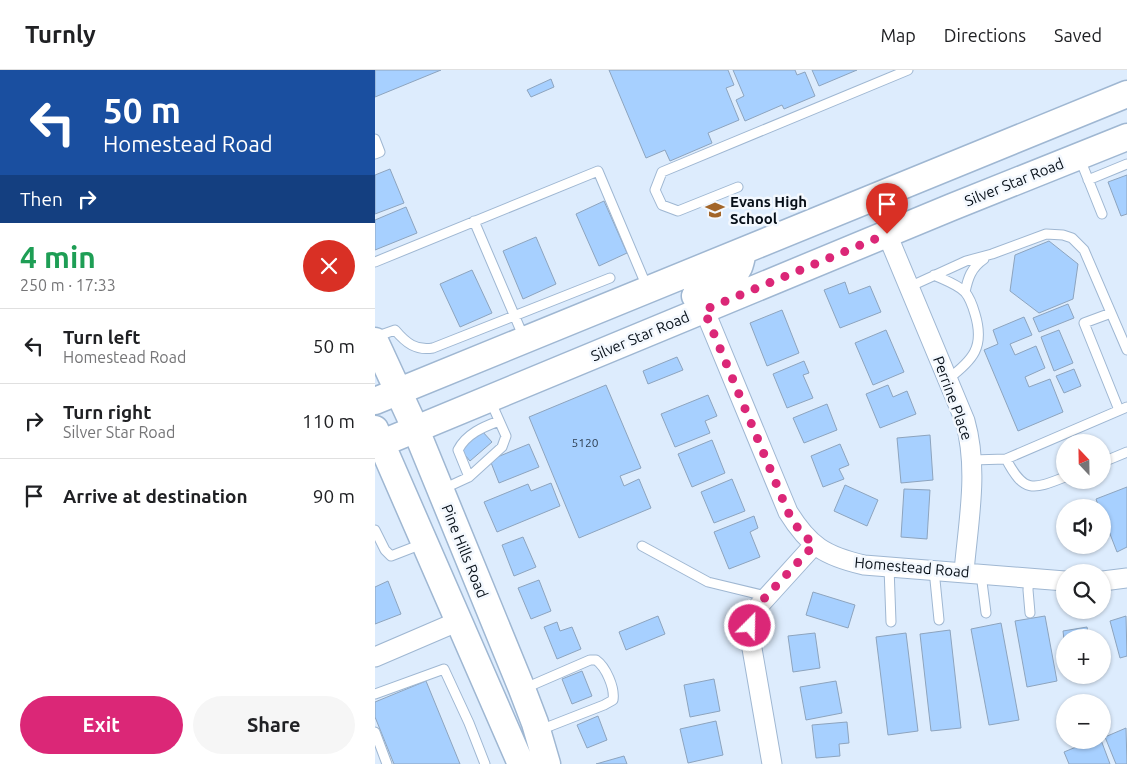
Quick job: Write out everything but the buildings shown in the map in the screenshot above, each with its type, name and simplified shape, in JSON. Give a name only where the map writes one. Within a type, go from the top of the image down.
[{"type":"main road","points":[[387,396],[454,355],[525,340],[1127,94]]},
{"type":"main road","name":"Silver Star Road","points":[[377,439],[494,410],[526,384],[887,234],[1083,168],[1127,137]]},
{"type":"main road","points":[[526,384],[663,310],[720,285],[733,276],[739,267],[743,251]]},
{"type":"main road","name":"Pine Hills Road","points":[[375,341],[387,396],[416,430],[496,630],[522,689],[547,764]]},
{"type":"main road","points":[[377,439],[425,543],[521,764]]},
{"type":"street","name":"Perrine Place","points":[[887,234],[948,379],[971,440],[973,573]]},
{"type":"street","name":"Homestead Road","points":[[704,310],[788,512],[799,530],[814,545],[835,557],[864,565],[1056,580]]},
{"type":"street","points":[[772,764],[750,637],[751,617],[767,596],[814,545]]},
{"type":"street","points":[[1111,580],[1127,578]]},
{"type":"street","points":[[375,656],[459,621]]},
{"type":"lane","points":[[738,187],[678,211],[662,205],[655,190],[662,172],[908,70]]},
{"type":"lane","points":[[375,139],[380,152],[375,154]]},
{"type":"lane","points":[[1102,214],[1083,168],[1127,164]]},
{"type":"lane","points":[[375,262],[598,170],[648,290]]},
{"type":"lane","points":[[474,221],[525,340]]},
{"type":"lane","points":[[909,287],[966,261],[990,255],[1046,234],[1063,235],[1072,238],[1084,250],[1127,350]]},
{"type":"lane","points":[[965,292],[975,265],[990,255]]},
{"type":"lane","points":[[934,275],[950,282],[965,292],[974,311],[979,331],[977,347],[966,365],[948,379]]},
{"type":"lane","points":[[375,337],[395,330],[403,340],[415,348],[454,355],[515,317],[610,278]]},
{"type":"lane","points":[[972,460],[1006,459],[1123,408],[1084,323],[1111,313]]},
{"type":"lane","points":[[469,477],[458,450],[462,442],[480,429],[494,410]]},
{"type":"lane","points":[[441,490],[469,477],[502,447],[505,436],[494,410]]},
{"type":"lane","points":[[1111,459],[1127,452]]},
{"type":"lane","points":[[1006,459],[1018,480],[1026,485],[1036,487],[1056,480]]},
{"type":"lane","points":[[375,530],[385,550],[391,556],[425,543]]},
{"type":"lane","points":[[642,546],[708,582],[767,596]]},
{"type":"lane","points":[[889,567],[891,622]]},
{"type":"lane","points":[[934,570],[939,620]]},
{"type":"lane","points":[[973,573],[986,613]]},
{"type":"lane","points":[[1029,578],[1030,613]]},
{"type":"lane","points":[[522,689],[590,660],[597,660],[602,664],[614,694],[613,700],[604,705],[537,731]]},
{"type":"lane","points":[[375,694],[443,669],[469,723],[485,764]]},
{"type":"lane","points":[[375,732],[387,764]]},
{"type":"place","name":"Evans High School","points":[[715,210]]},
{"type":"route","points":[[750,626],[751,617],[760,603],[814,545],[799,530],[788,512],[704,310],[887,234]]}]
